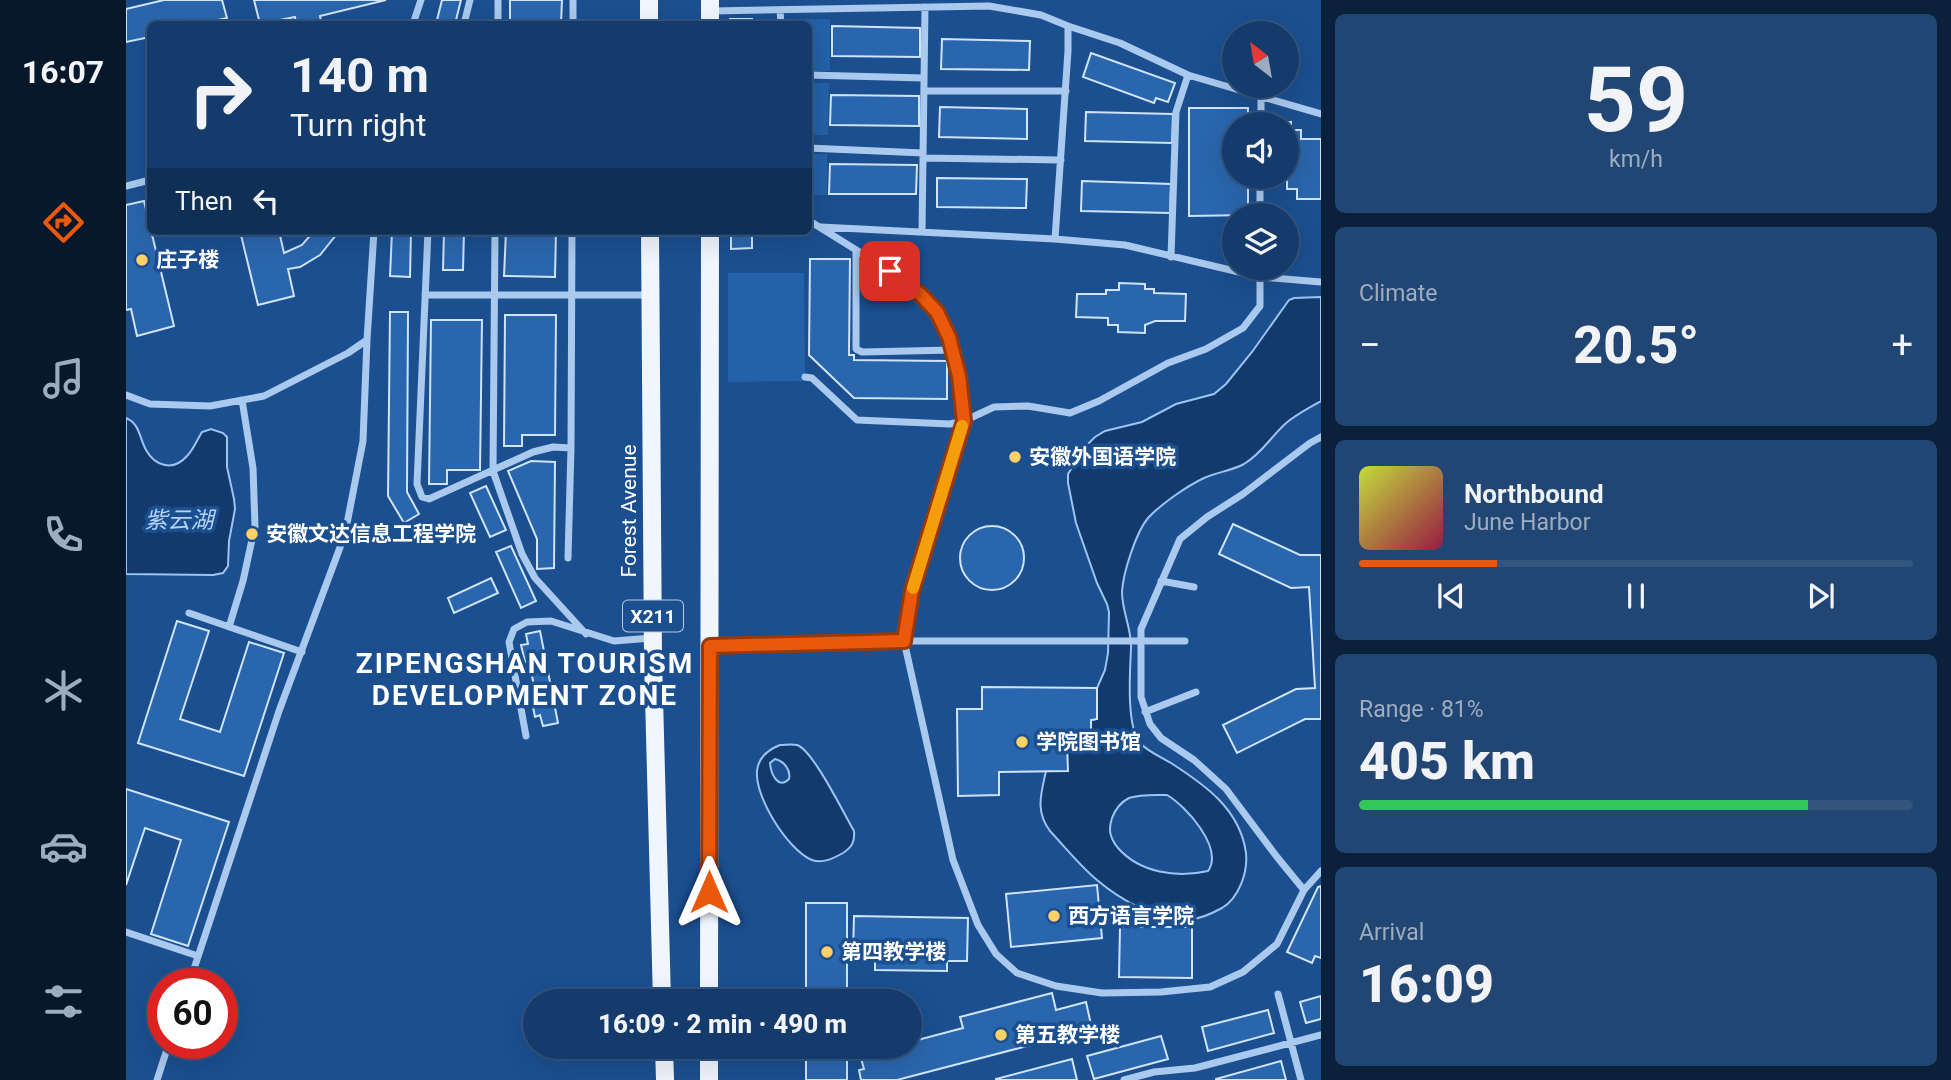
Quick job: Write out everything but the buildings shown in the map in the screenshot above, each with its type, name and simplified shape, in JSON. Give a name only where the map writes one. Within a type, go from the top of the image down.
[{"type":"main road","points":[[649,0],[649,21]]},
{"type":"main road","name":"Forest Avenue","points":[[650,235],[653,638],[662,989]]},
{"type":"main road","name":"X211","points":[[709,989],[710,235]]},
{"type":"main road","points":[[664,1059],[664,1080]]},
{"type":"main road","points":[[709,1059],[709,1080]]},
{"type":"street","points":[[414,21],[421,0]]},
{"type":"street","points":[[465,21],[470,0]]},
{"type":"street","points":[[498,0],[498,21]]},
{"type":"street","points":[[573,0],[573,21]]},
{"type":"street","points":[[710,12],[989,6],[1041,15],[1120,43],[1188,75],[1222,85]]},
{"type":"street","points":[[922,232],[925,7]]},
{"type":"street","points":[[780,10],[781,21]]},
{"type":"street","points":[[1055,239],[1068,26]]},
{"type":"street","points":[[812,75],[924,78]]},
{"type":"street","points":[[1171,257],[1176,112],[1188,75]]},
{"type":"street","points":[[924,90],[1066,90]]},
{"type":"street","points":[[1265,98],[1321,114]]},
{"type":"street","points":[[812,148],[923,156],[1061,160]]},
{"type":"street","points":[[126,186],[147,181]]},
{"type":"street","points":[[812,222],[890,271],[921,295],[937,312],[953,350],[964,421],[912,591],[904,641],[953,860],[978,925],[996,954],[1017,973],[1056,986],[1102,993],[1161,992],[1210,987],[1243,972],[1277,944],[1304,890],[1321,871]]},
{"type":"street","points":[[820,227],[1125,245],[1222,268]]},
{"type":"street","points":[[194,968],[279,712],[345,534],[363,441],[374,235]]},
{"type":"street","points":[[428,235],[417,484],[422,497],[429,499],[533,452],[553,447],[572,448]]},
{"type":"street","points":[[495,235],[493,471],[522,554],[534,578],[586,634]]},
{"type":"street","points":[[568,558],[572,448],[572,235]]},
{"type":"street","points":[[856,250],[856,349],[862,352],[953,350]]},
{"type":"street","points":[[805,377],[812,378],[857,420],[950,425],[994,407],[1028,406],[1070,413],[1099,401],[1168,363],[1206,349],[1243,328],[1260,306],[1260,280]]},
{"type":"street","points":[[1297,280],[1321,282]]},
{"type":"street","points":[[425,295],[651,295]]},
{"type":"street","points":[[126,395],[150,404],[210,407],[264,396],[348,353],[367,340]]},
{"type":"street","points":[[229,627],[255,526],[253,468],[242,400]]},
{"type":"street","points":[[1304,890],[1226,789],[1194,760],[1161,738],[1150,724],[1140,697],[1138,641],[1180,539],[1321,437]]},
{"type":"street","points":[[1161,581],[1194,587]]},
{"type":"street","points":[[189,613],[302,652]]},
{"type":"street","points":[[526,736],[509,642],[514,629],[527,622],[551,621],[614,641],[653,638]]},
{"type":"street","points":[[710,646],[904,641],[1185,640]]},
{"type":"street","points":[[1145,712],[1196,692]]},
{"type":"street","points":[[126,932],[198,956]]},
{"type":"street","points":[[1278,994],[1301,1080]]},
{"type":"street","points":[[1125,1080],[1154,1072],[1195,1068],[1321,1035]]},
{"type":"street","points":[[157,1080],[164,1059]]},
{"type":"street","points":[[1163,1080],[1175,1070]]},
{"type":"shaded area","points":[[830,19],[830,71],[812,71],[812,21],[800,21]]},
{"type":"shaded area","points":[[812,83],[829,83],[828,135],[812,135]]},
{"type":"shaded area","points":[[812,154],[827,154],[827,195],[812,195]]},
{"type":"shaded area","points":[[728,273],[804,273],[805,381],[728,382]]},
{"type":"water","points":[[1321,297],[1321,401],[1289,421],[1244,464],[1197,481],[1153,513],[1143,524],[1125,574],[1122,599],[1131,642],[1130,698],[1136,735],[1146,749],[1196,780],[1219,800],[1237,823],[1246,853],[1241,884],[1228,904],[1197,919],[1165,918],[1128,901],[1097,880],[1050,831],[1042,816],[1040,802],[1046,771],[1067,771],[1067,744],[1086,743],[1091,737],[1091,720],[1097,719],[1097,688],[1105,670],[1108,653],[1109,612],[1076,523],[1068,474],[1085,447],[1105,431],[1142,422],[1176,404],[1214,394],[1226,384],[1289,300]],"holes":[[[1167,795],[1193,818],[1207,840],[1212,862],[1208,871],[1184,874],[1160,872],[1137,863],[1113,841],[1110,830],[1112,818],[1119,806],[1129,798]]]},
{"type":"water","name":"紫云湖","points":[[126,418],[137,427],[150,456],[165,465],[182,461],[202,432],[211,429],[227,437],[227,467],[235,509],[228,566],[223,573],[126,574]]},
{"type":"water","points":[[780,745],[797,745],[804,749],[836,798],[854,831],[852,844],[843,853],[824,861],[812,860],[792,845],[773,819],[760,790],[758,766],[766,753]],"holes":[[[775,759],[786,766],[789,772],[789,779],[785,782],[778,782],[772,772],[770,763]]]},
{"type":"slow traffic","points":[[913,588],[962,426]]},
{"type":"place","name":"庄子楼","points":[[142,260]]},
{"type":"place","name":"安徽外国语学院","points":[[1015,457]]},
{"type":"place","name":"安徽文达信息工程学院","points":[[252,534]]},
{"type":"place","name":"学院图书馆","points":[[1022,742]]},
{"type":"place","name":"西方语言学院","points":[[1054,916]]},
{"type":"place","name":"第四教学楼","points":[[827,952]]},
{"type":"place","name":"第五教学楼","points":[[1001,1035]]},
{"type":"district","name":"ZIPENGSHAN TOURISM DEVELOPMENT ZONE","points":[[525,679]]},
{"type":"route","points":[[709,892],[710,646],[904,641],[912,591],[964,421],[959,376],[949,337],[937,312],[921,295],[890,271]]}]
